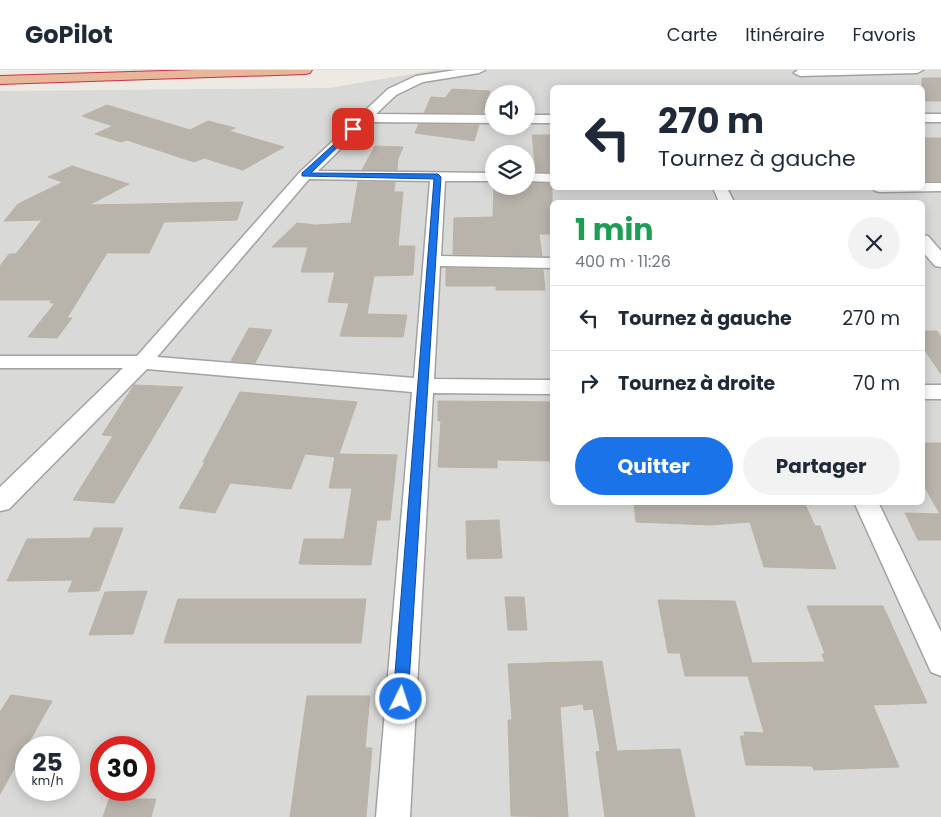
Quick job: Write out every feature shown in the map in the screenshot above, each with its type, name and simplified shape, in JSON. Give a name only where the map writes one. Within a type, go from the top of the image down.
[{"type":"highway","points":[[0,80],[94,79],[305,70]]},
{"type":"street","points":[[0,502],[142,362],[305,175],[392,92],[411,82],[430,77],[479,70]]},
{"type":"street","points":[[800,73],[917,70]]},
{"type":"street","points":[[365,118],[485,119]]},
{"type":"street","points":[[925,118],[941,118]]},
{"type":"street","points":[[535,119],[550,119]]},
{"type":"street","points":[[305,175],[485,177]]},
{"type":"street","points":[[393,817],[438,177]]},
{"type":"street","points":[[535,178],[550,178]]},
{"type":"street","points":[[925,187],[941,187]]},
{"type":"street","points":[[882,190],[890,200]]},
{"type":"street","points":[[925,243],[941,262]]},
{"type":"street","points":[[432,261],[550,263]]},
{"type":"street","points":[[0,362],[142,362],[422,386],[550,387]]},
{"type":"street","points":[[925,392],[941,392]]},
{"type":"street","points":[[867,505],[941,663]]},
{"type":"shaded area","points":[[435,70],[941,70],[941,817],[0,817],[0,91],[329,88]]},
{"type":"building","points":[[922,78],[941,78],[941,101],[925,101],[925,85],[922,85]]},
{"type":"building","points":[[452,89],[485,91],[485,107],[483,113],[424,113],[431,97],[445,98]]},
{"type":"building","points":[[107,105],[190,130],[208,121],[235,128],[229,131],[284,147],[243,170],[204,158],[194,162],[127,140],[121,142],[95,134],[113,126],[82,116]]},
{"type":"building","points":[[419,124],[479,125],[474,141],[415,133]]},
{"type":"building","points":[[532,135],[550,135],[550,172],[536,171],[535,145],[533,145]]},
{"type":"building","points":[[925,138],[941,138],[941,181],[925,181]]},
{"type":"building","points":[[375,146],[403,147],[398,159],[397,170],[362,170]]},
{"type":"building","points":[[72,166],[129,184],[89,205],[243,202],[237,220],[164,222],[149,253],[107,253],[67,318],[72,318],[57,338],[28,337],[55,303],[50,303],[51,300],[0,300],[0,266],[9,254],[16,254],[42,220],[4,221],[18,204],[63,182],[48,177]]},
{"type":"building","points":[[358,182],[395,182],[394,192],[403,192],[398,246],[415,246],[413,275],[374,276],[367,314],[407,315],[403,337],[340,336],[349,303],[328,302],[335,272],[301,272],[308,247],[272,247],[297,223],[316,225],[351,223]]},
{"type":"building","points":[[535,183],[550,184],[552,200],[550,200],[550,234],[539,234],[542,256],[453,254],[454,218],[493,217],[494,195],[535,195]]},
{"type":"building","points":[[446,268],[543,270],[545,290],[496,290],[496,286],[446,286]]},
{"type":"building","points":[[249,328],[272,330],[255,363],[231,361]]},
{"type":"building","points":[[925,331],[937,331],[941,337],[941,374],[925,350]]},
{"type":"building","points":[[134,385],[183,387],[114,503],[73,500],[113,436],[102,435]]},
{"type":"building","points":[[240,392],[357,402],[339,454],[397,455],[390,520],[377,520],[371,565],[299,564],[304,539],[344,539],[352,488],[329,488],[335,457],[305,454],[291,489],[230,483],[215,513],[179,508],[205,462],[203,462]]},
{"type":"building","points":[[438,401],[550,402],[550,461],[497,460],[497,468],[438,467],[441,421],[438,421]]},
{"type":"building","points":[[925,443],[941,443],[941,540],[918,540],[905,513],[940,514],[925,487]]},
{"type":"building","points":[[634,505],[805,505],[815,526],[820,526],[836,569],[764,567],[750,522],[710,525],[636,522]]},
{"type":"building","points":[[499,520],[502,558],[467,559],[466,521]]},
{"type":"building","points":[[94,528],[123,528],[99,591],[68,592],[73,580],[7,581],[27,539],[90,538]]},
{"type":"building","points":[[147,591],[133,634],[89,635],[105,592]]},
{"type":"building","points":[[505,597],[524,597],[527,630],[508,630]]},
{"type":"building","points":[[178,599],[366,599],[361,643],[164,643]]},
{"type":"building","points":[[658,600],[735,601],[752,663],[825,662],[822,654],[825,654],[807,606],[883,606],[927,703],[873,705],[899,767],[814,770],[812,766],[746,765],[740,736],[745,736],[744,732],[764,733],[748,676],[685,676],[680,653],[668,653]]},
{"type":"building","points":[[602,661],[617,751],[680,749],[695,817],[605,817],[596,752],[600,751],[593,709],[584,710],[583,704],[560,707],[568,817],[511,816],[508,720],[512,720],[508,664]]},
{"type":"building","points":[[11,695],[52,701],[32,736],[15,736],[15,767],[0,794],[0,712]]},
{"type":"building","points":[[307,696],[370,696],[365,748],[372,748],[366,817],[290,817]]},
{"type":"building","points":[[156,799],[151,817],[103,817],[108,801],[155,801]]},
{"type":"route","points":[[353,129],[305,175],[438,177],[401,699]]}]
